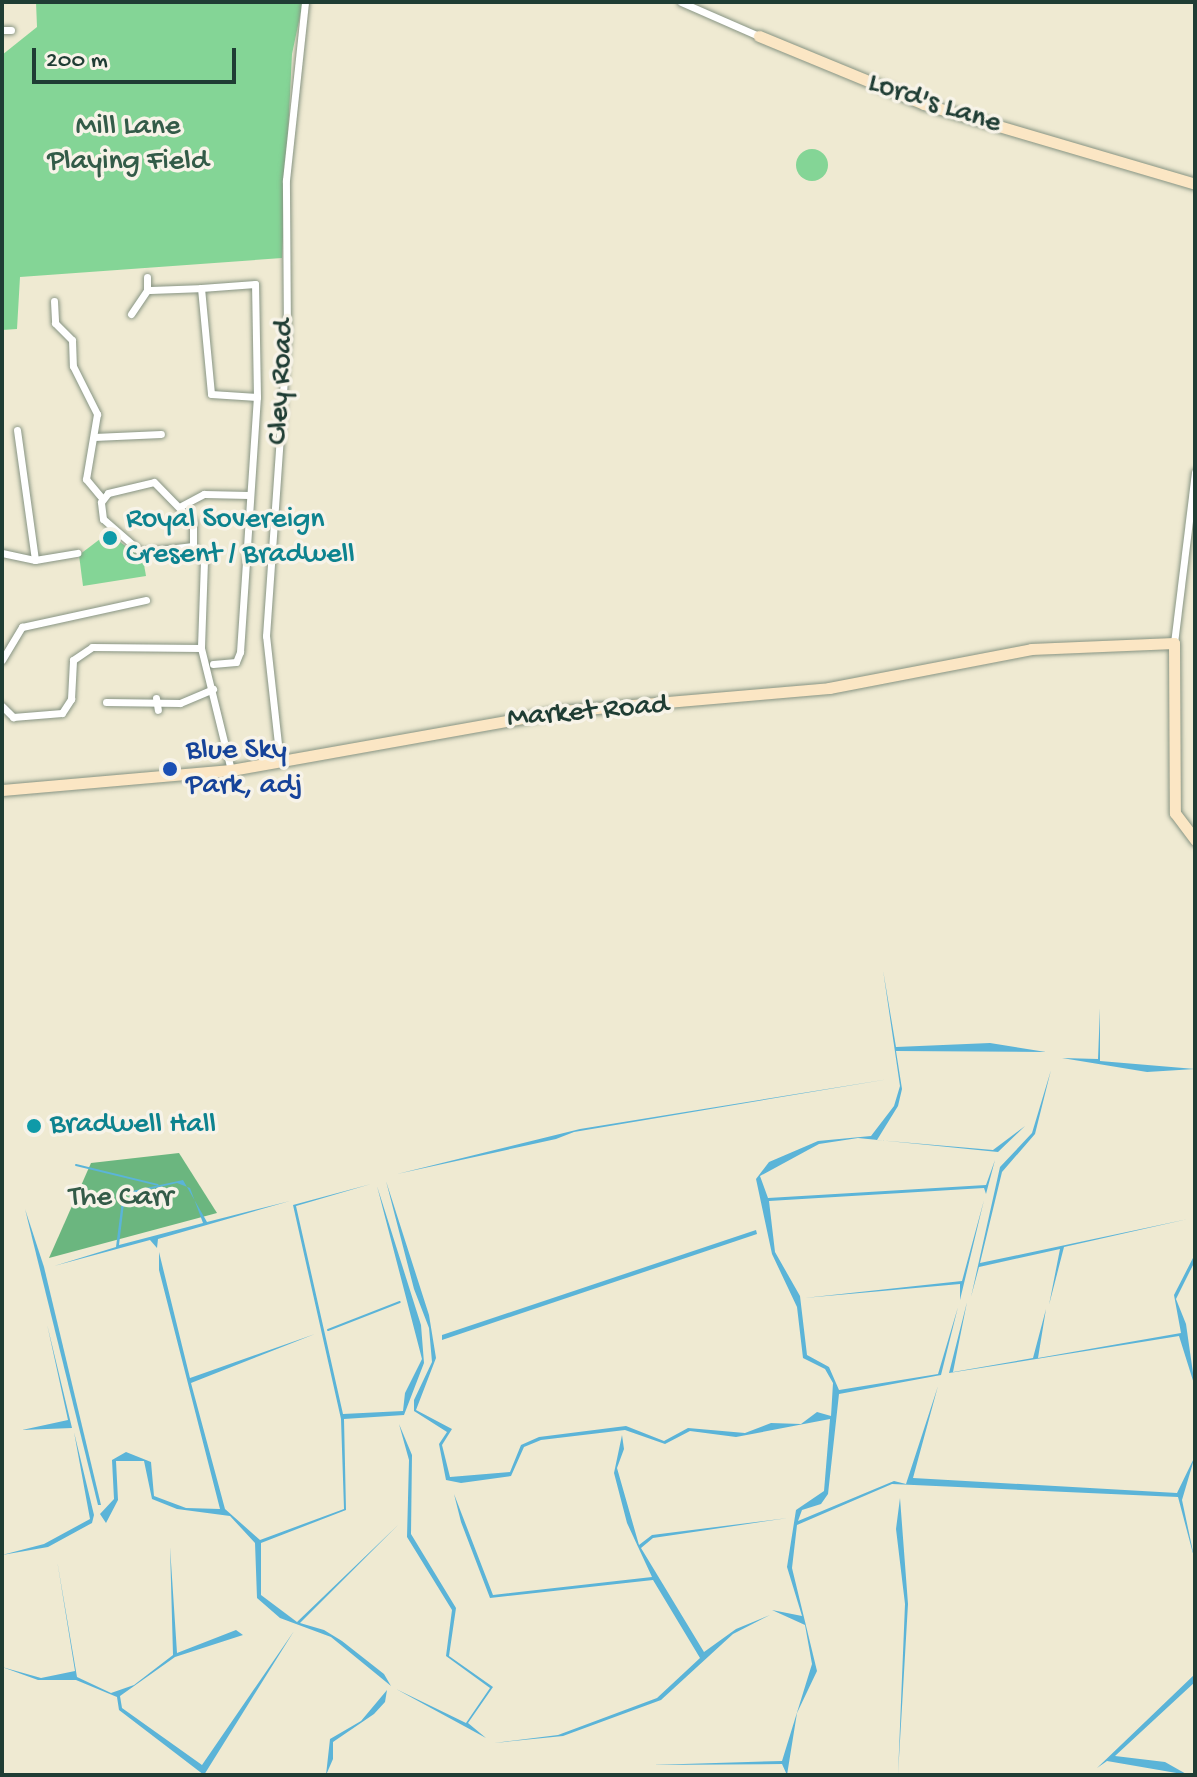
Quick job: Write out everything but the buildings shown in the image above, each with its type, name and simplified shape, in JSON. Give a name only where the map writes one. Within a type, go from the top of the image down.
[{"type":"street","name":"Cley Road","points":[[280,762],[266,636],[287,337],[286,180],[305,2]]},
{"type":"street","name":"Lord's Lane","points":[[681,2],[924,104],[1195,184]]},
{"type":"street","points":[[131,314],[147,290],[147,277]]},
{"type":"street","points":[[147,290],[255,284],[257,397],[239,659],[213,664]]},
{"type":"street","points":[[201,288],[211,394],[257,397]]},
{"type":"street","points":[[54,301],[54,312],[72,340],[73,366],[97,414],[86,479],[102,498],[103,519],[141,552],[193,546]]},
{"type":"street","points":[[41,312],[54,312]]},
{"type":"street","points":[[17,430],[35,560]]},
{"type":"street","points":[[94,437],[161,434]]},
{"type":"street","points":[[1195,472],[1174,643],[1174,802],[1182,831],[1195,840]]},
{"type":"street","points":[[102,498],[154,482],[181,506],[195,528],[193,546],[204,561],[201,648],[231,770]]},
{"type":"street","points":[[181,506],[204,494],[249,495]]},
{"type":"street","points":[[2,553],[35,560],[77,553]]},
{"type":"street","points":[[2,660],[22,627],[146,600]]},
{"type":"street","name":"Market Road","points":[[2,790],[231,770],[562,711],[829,688],[1031,649],[1174,643]]},
{"type":"street","points":[[2,706],[13,717],[62,713],[71,699],[73,660],[92,647],[201,648]]},
{"type":"street","points":[[106,702],[156,698],[180,703],[213,689]]},
{"type":"street","points":[[156,698],[158,710]]},
{"type":"green space","name":"Mill Lane Playing Field","points":[[36,2],[303,2],[292,54],[282,258],[20,277],[17,329],[2,330],[2,55],[37,27]]},
{"type":"green space","points":[[812,149],[824,153],[828,165],[824,177],[812,181],[800,177],[796,165],[800,153]]},
{"type":"green space","points":[[108,533],[143,559],[146,576],[83,586],[79,555]]},
{"type":"green space","name":"The Carr","points":[[179,1153],[217,1213],[49,1258],[91,1163]]},
{"type":"water","points":[[883,970],[896,1047],[990,1043],[1046,1052],[896,1051],[902,1089],[898,1106],[877,1140],[858,1138],[819,1144],[760,1176],[768,1198],[986,1185],[995,1160],[986,1194],[984,1188],[769,1201],[775,1252],[800,1296],[807,1355],[829,1367],[839,1390],[938,1374],[958,1307],[941,1375],[839,1394],[828,1494],[821,1504],[802,1510],[798,1521],[894,1481],[906,1484],[938,1386],[913,1478],[1177,1493],[1195,1456],[1182,1500],[1195,1561],[1178,1497],[892,1484],[797,1525],[792,1568],[817,1671],[797,1713],[787,1775],[782,1764],[651,1765],[782,1761],[812,1664],[805,1625],[772,1610],[802,1616],[787,1567],[796,1510],[824,1491],[830,1419],[736,1437],[690,1431],[665,1444],[625,1430],[541,1440],[524,1447],[511,1476],[461,1483],[446,1480],[439,1444],[447,1432],[414,1411],[414,1400],[432,1362],[429,1328],[414,1289],[386,1181],[429,1315],[436,1358],[416,1410],[452,1429],[442,1445],[450,1477],[510,1472],[521,1445],[539,1437],[626,1426],[664,1441],[688,1428],[745,1433],[771,1423],[801,1424],[817,1412],[831,1416],[833,1383],[825,1369],[803,1358],[797,1307],[772,1254],[756,1179],[769,1162],[818,1141],[871,1136],[894,1106],[900,1086]]},
{"type":"water","points":[[1100,1008],[1100,1061],[1195,1069],[1147,1072],[1062,1058],[1098,1059]]},
{"type":"water","points":[[1051,1070],[1035,1134],[1002,1172],[980,1263],[1188,1219],[1064,1247],[1049,1305],[1060,1249],[979,1267],[971,1297],[1000,1167],[1032,1133]]},
{"type":"water","points":[[889,1079],[574,1132],[556,1139],[397,1174],[580,1129]]},
{"type":"water","points":[[1025,1126],[998,1152],[884,1141],[993,1150]]},
{"type":"water","points":[[183,1180],[187,1187],[177,1183],[125,1195],[119,1245],[203,1223],[195,1200],[207,1222],[290,1201],[158,1239],[157,1248],[150,1240],[54,1266],[116,1247],[123,1193]]},
{"type":"water","points":[[371,1184],[296,1206],[343,1414],[403,1411],[405,1393],[422,1359],[377,1186],[421,1325],[424,1363],[404,1415],[344,1419],[346,1510],[261,1543],[261,1595],[297,1622],[398,1525],[300,1623],[324,1630],[342,1641],[384,1674],[391,1686],[331,1637],[280,1618],[257,1598],[255,1543],[230,1516],[177,1509],[152,1499],[144,1461],[116,1461],[118,1500],[106,1523],[100,1514],[114,1499],[112,1460],[126,1452],[151,1462],[154,1496],[186,1508],[220,1509],[159,1270],[159,1252],[190,1378],[315,1334],[191,1383],[225,1509],[260,1540],[344,1509],[341,1419],[293,1205]]},
{"type":"water","points":[[984,1200],[960,1300],[960,1284],[804,1298],[962,1281]]},
{"type":"water","points":[[25,1209],[44,1267],[101,1505],[98,1505]]},
{"type":"water","points":[[756,1230],[757,1234],[442,1340],[442,1335]]},
{"type":"water","points":[[1195,1254],[1195,1261],[1176,1299],[1186,1324],[1195,1387],[1179,1336],[949,1373],[967,1302],[953,1372],[1033,1358],[1046,1309],[1038,1358],[1181,1333],[1174,1295]]},
{"type":"water","points":[[47,1324],[72,1428],[22,1430],[68,1420]]},
{"type":"water","points":[[399,1424],[412,1455],[411,1534],[456,1608],[449,1656],[493,1687],[468,1723],[486,1738],[396,1689],[466,1723],[490,1688],[446,1656],[452,1610],[407,1537],[409,1460]]},
{"type":"water","points":[[74,1432],[94,1515],[92,1523],[48,1547],[2,1555],[44,1544],[90,1519]]},
{"type":"water","points":[[622,1435],[624,1449],[617,1468],[639,1545],[652,1535],[788,1518],[653,1538],[641,1548],[704,1652],[736,1629],[770,1615],[733,1634],[661,1700],[563,1736],[494,1743],[558,1735],[657,1698],[700,1658],[653,1580],[490,1598],[461,1522],[454,1494],[493,1595],[652,1577],[627,1523],[614,1473]]},
{"type":"water","points":[[900,1498],[908,1604],[898,1775],[905,1604],[896,1529]]},
{"type":"water","points":[[170,1547],[177,1653],[236,1630],[243,1635],[175,1657],[120,1696],[122,1708],[202,1765],[294,1631],[204,1775],[119,1710],[117,1697],[76,1680],[38,1680],[2,1667],[41,1678],[75,1671],[57,1560],[77,1677],[111,1693],[134,1685],[173,1655]]},
{"type":"water","points":[[1195,1674],[1195,1682],[1115,1756],[1165,1762],[1188,1775],[1107,1761],[1097,1768]]},
{"type":"water","points":[[387,1690],[385,1702],[374,1714],[333,1742],[333,1759],[326,1775],[330,1739],[361,1721]]},
{"type":"waterway","points":[[76,1165],[158,1185]]},
{"type":"waterway","points":[[328,1330],[400,1302]]},
{"type":"place","name":"Royal Sovereign Cresent / Bradwell","points":[[110,538]]},
{"type":"place","name":"Blue Sky Park, adj","points":[[170,769]]},
{"type":"place","name":"Bradwell Hall","points":[[34,1126]]}]
